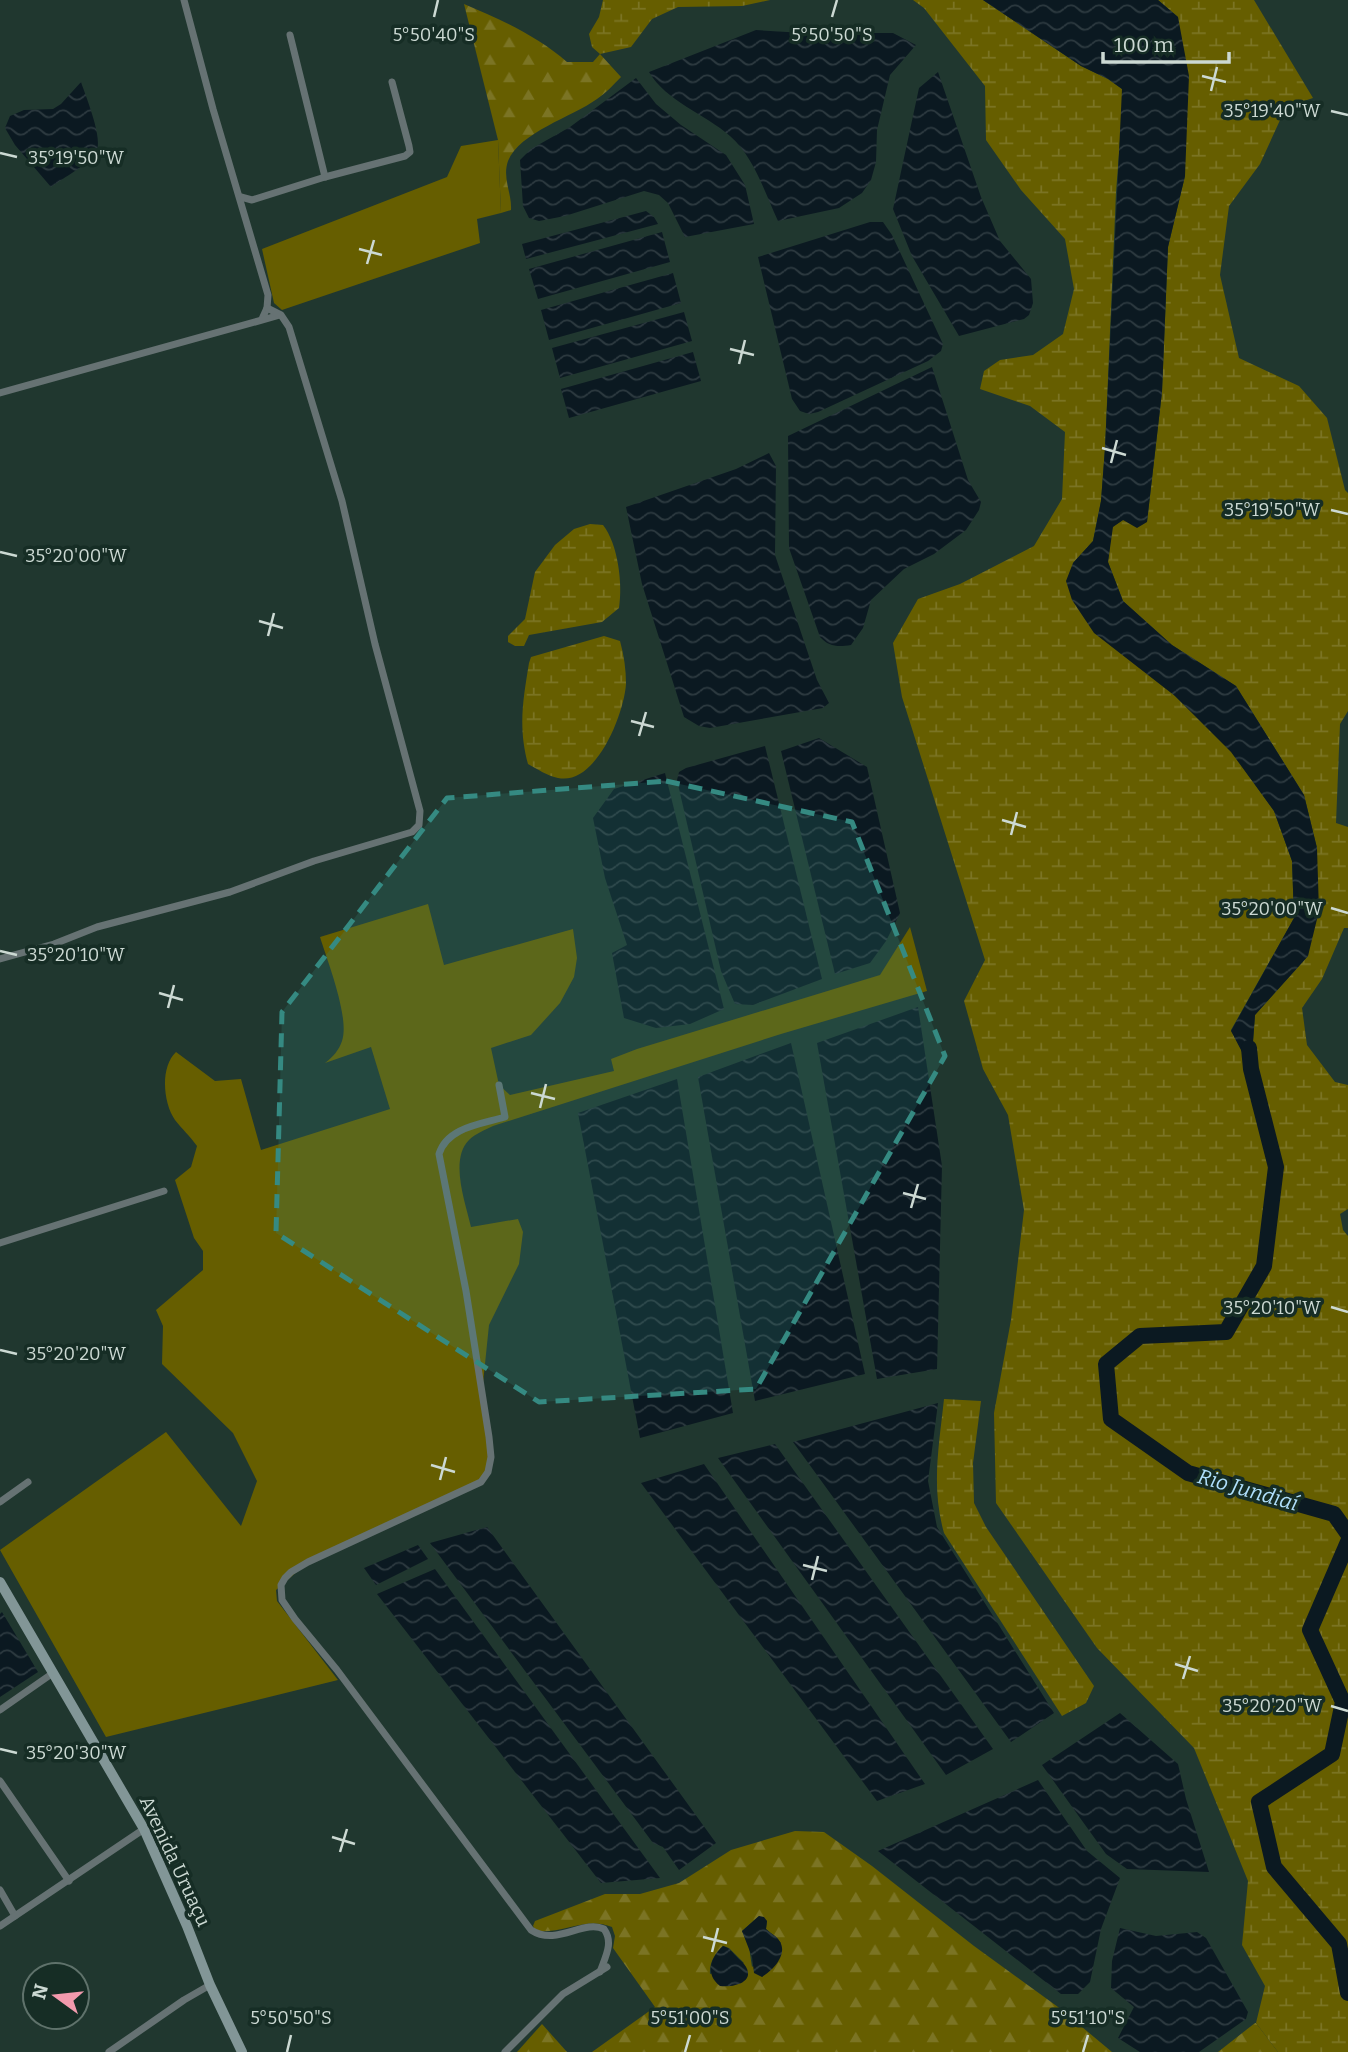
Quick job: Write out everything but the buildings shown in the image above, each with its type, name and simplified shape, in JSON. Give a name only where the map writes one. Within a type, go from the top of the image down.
[{"type":"street","points":[[184,0],[268,295],[267,308],[262,319]]},
{"type":"street","points":[[290,35],[325,177]]},
{"type":"street","points":[[241,197],[252,200],[325,177],[398,159],[410,152],[392,82]]},
{"type":"street","points":[[246,215],[252,200]]},
{"type":"street","points":[[0,959],[54,944],[97,927],[230,892],[314,861],[412,832],[419,825],[420,811],[375,644],[342,501],[289,327],[281,315],[267,308]]},
{"type":"street","points":[[0,393],[281,315]]},
{"type":"street","points":[[499,1085],[505,1117],[458,1131],[442,1144],[439,1154],[466,1291],[484,1404],[491,1457],[488,1472],[481,1482],[299,1567],[285,1578],[280,1591],[282,1600],[295,1619],[337,1670],[531,1930],[549,1936],[592,1927],[604,1929],[609,1936],[604,1969],[563,1994],[505,2052]]},
{"type":"street","points":[[0,1243],[164,1191]]},
{"type":"street","points":[[0,1502],[28,1482]]},
{"type":"street","name":"Avenida Uruaçu","points":[[0,1582],[144,1829],[210,1986],[242,2052]]},
{"type":"street","points":[[0,1710],[53,1673]]},
{"type":"street","points":[[0,1781],[69,1881]]},
{"type":"street","points":[[0,1926],[144,1829]]},
{"type":"street","points":[[0,1891],[15,1916]]},
{"type":"street","points":[[109,2052],[184,2000],[210,1986]]},
{"type":"highlighted area","points":[[666,781],[852,822],[945,1056],[756,1389],[539,1402],[276,1233],[282,1012],[447,798]]},
{"type":"green space","points":[[603,0],[770,0],[742,6],[678,7],[652,19],[631,47],[600,54],[592,47],[589,34],[599,17]]},
{"type":"green space","points":[[913,0],[983,0],[1081,66],[1122,89],[1101,501],[1093,541],[1073,563],[1175,696],[1232,752],[1274,811],[1292,861],[1294,918],[1231,1030],[1251,1068],[1255,1015],[1308,956],[1317,848],[1304,795],[1236,686],[1172,645],[1123,601],[1108,562],[1112,527],[1123,520],[1147,522],[1162,392],[1168,247],[1185,176],[1178,17],[1158,0],[1254,0],[1313,98],[1286,107],[1260,164],[1229,206],[1220,275],[1239,358],[1299,386],[1327,418],[1348,493],[1348,711],[1340,724],[1336,823],[1348,827],[1348,928],[1344,928],[1322,979],[1302,1008],[1307,1045],[1335,1082],[1348,1085],[1348,1209],[1340,1214],[1343,1230],[1348,1236],[1348,2052],[1278,2052],[1256,2023],[1265,1986],[1242,1945],[1248,1881],[1194,1748],[1097,1648],[996,1503],[994,1413],[1011,1320],[1024,1210],[1008,1115],[983,1069],[964,1001],[985,960],[902,697],[893,643],[918,599],[960,584],[1034,546],[1062,499],[1065,432],[1030,406],[980,389],[984,371],[1000,360],[1033,355],[1063,334],[1074,289],[1065,239],[1021,190],[986,140],[985,86],[924,8]]},
{"type":"green space","points":[[464,4],[531,36],[567,62],[593,62],[600,54],[621,77],[597,99],[535,133],[514,151],[506,167],[511,210],[501,213],[498,140]]},
{"type":"green space","points":[[498,140],[501,213],[477,219],[480,243],[282,310],[274,303],[262,249],[447,177],[461,146]]},
{"type":"green space","points":[[590,524],[603,525],[616,553],[620,576],[619,608],[602,622],[529,635],[524,646],[515,646],[508,642],[508,636],[525,619],[535,572],[555,545],[574,529]]},
{"type":"green space","points":[[604,636],[620,641],[625,668],[624,697],[614,729],[596,760],[584,771],[572,777],[550,776],[528,764],[525,751],[522,713],[531,657]]},
{"type":"green space","points":[[428,904],[444,965],[573,929],[577,958],[574,977],[560,1003],[531,1035],[491,1048],[499,1085],[510,1095],[614,1071],[611,1059],[637,1049],[880,975],[910,927],[927,991],[781,1034],[493,1126],[469,1140],[460,1159],[460,1170],[471,1227],[518,1219],[523,1232],[519,1264],[489,1325],[482,1393],[491,1457],[481,1482],[308,1562],[276,1590],[277,1601],[338,1680],[106,1737],[0,1550],[166,1432],[241,1526],[257,1481],[233,1433],[162,1364],[163,1326],[156,1310],[203,1270],[203,1251],[194,1238],[175,1180],[191,1167],[197,1146],[171,1113],[165,1085],[167,1067],[176,1052],[215,1081],[241,1079],[261,1150],[390,1109],[371,1047],[325,1063],[339,1047],[344,1031],[337,989],[320,937]]},
{"type":"green space","points":[[944,1399],[981,1401],[973,1463],[974,1503],[986,1527],[1094,1686],[1086,1703],[1062,1716],[944,1533],[937,1483]]},
{"type":"green space","points":[[795,1831],[824,1832],[1058,2007],[1112,2052],[592,2052],[655,2007],[613,1948],[615,1936],[612,1927],[593,1923],[536,1931],[533,1926],[535,1921],[605,1894],[640,1894],[679,1883],[731,1850]],"holes":[[[759,1916],[767,1921],[766,1929],[781,1943],[752,1967],[749,1947],[742,1931]],[[723,1946],[729,1948],[744,1963],[710,1974],[713,1958]]]},
{"type":"green space","points":[[1255,2023],[1278,2052],[1218,2052]]},
{"type":"green space","points":[[542,2024],[567,2052],[517,2052]]},
{"type":"water","points":[[983,0],[1158,0],[1178,17],[1189,76],[1185,176],[1168,247],[1162,392],[1147,522],[1137,528],[1123,520],[1113,527],[1108,562],[1123,601],[1172,645],[1236,686],[1304,795],[1317,848],[1319,911],[1308,956],[1255,1015],[1251,1069],[1231,1031],[1294,918],[1292,861],[1274,811],[1231,752],[1175,696],[1094,633],[1072,600],[1066,581],[1073,563],[1093,541],[1101,501],[1122,89],[1081,66]]},
{"type":"water","points":[[756,30],[893,33],[916,45],[890,75],[877,130],[876,162],[871,180],[862,193],[839,208],[778,221],[746,154],[720,128],[665,91],[649,72]]},
{"type":"water","points":[[938,72],[981,197],[1000,241],[1031,279],[1033,303],[1029,315],[1024,319],[959,336],[912,256],[893,209],[919,88]]},
{"type":"water","points":[[636,78],[656,104],[681,125],[726,155],[745,185],[754,224],[685,237],[668,203],[659,195],[644,191],[565,216],[539,221],[529,218],[523,206],[520,160],[531,149],[570,127]]},
{"type":"water","points":[[81,82],[93,118],[98,147],[88,162],[51,187],[15,145],[5,128],[10,116],[24,110],[53,109]]},
{"type":"water","points":[[646,211],[658,224],[526,259],[522,244]]},
{"type":"water","points":[[870,222],[883,222],[892,235],[943,344],[941,351],[928,361],[818,412],[809,414],[800,411],[792,399],[758,257]]},
{"type":"water","points":[[662,232],[670,262],[538,299],[529,269]]},
{"type":"water","points":[[673,273],[681,303],[549,340],[541,310]]},
{"type":"water","points":[[684,312],[692,341],[560,378],[552,348]]},
{"type":"water","points":[[693,352],[701,381],[569,418],[561,389]]},
{"type":"water","points":[[932,367],[968,480],[981,502],[979,510],[966,530],[934,554],[904,569],[871,600],[863,628],[851,645],[830,644],[820,637],[789,548],[788,436]]},
{"type":"water","points":[[769,453],[776,466],[775,555],[817,680],[829,703],[823,708],[710,728],[699,726],[684,717],[642,584],[626,507],[736,469]]},
{"type":"water","points":[[819,738],[867,767],[900,913],[886,941],[870,963],[835,974],[781,751]]},
{"type":"water","points":[[765,746],[822,979],[753,1005],[735,1004],[721,971],[677,780],[679,772],[686,768]]},
{"type":"water","points":[[665,773],[724,1009],[690,1024],[656,1028],[624,1018],[612,953],[627,945],[605,878],[593,818],[614,789]]},
{"type":"water","points":[[918,1007],[942,1166],[937,1369],[877,1379],[817,1043]]},
{"type":"water","points":[[791,1043],[865,1374],[755,1401],[698,1077]]},
{"type":"water","points":[[677,1079],[733,1413],[640,1438],[578,1113]]},
{"type":"water","points":[[938,1403],[928,1481],[937,1527],[1054,1713],[1011,1742],[793,1442]]},
{"type":"water","points":[[775,1444],[993,1749],[946,1775],[718,1458]]},
{"type":"water","points":[[704,1464],[925,1784],[877,1801],[641,1483]]},
{"type":"water","points":[[487,1527],[716,1843],[679,1870],[663,1847],[653,1843],[430,1543]]},
{"type":"water","points":[[418,1545],[428,1559],[376,1585],[364,1568]]},
{"type":"water","points":[[435,1569],[660,1878],[601,1883],[377,1594]]},
{"type":"water","points":[[2,1612],[38,1672],[0,1697],[0,1614]]},
{"type":"water","points":[[1120,1713],[1178,1764],[1209,1872],[1127,1869],[1106,1854],[1042,1765]]},
{"type":"water","points":[[1038,1780],[1087,1851],[1120,1878],[1101,1929],[1090,1982],[1078,1994],[1061,1994],[878,1851]]},
{"type":"water","points":[[759,1916],[767,1921],[766,1929],[780,1941],[782,1947],[780,1959],[762,1977],[754,1973],[752,1957],[742,1931]]},
{"type":"water","points":[[1120,1928],[1156,1936],[1197,1932],[1206,1938],[1248,2012],[1246,2019],[1199,2052],[1140,2052],[1118,2038],[1134,2007],[1111,1988],[1112,1961]]},
{"type":"water","points":[[723,1946],[748,1970],[746,1979],[737,1985],[720,1986],[712,1976],[712,1961]]},
{"type":"waterway","name":"Rio Jundiaí","points":[[1249,1048],[1251,1069],[1276,1167],[1264,1266],[1226,1332],[1140,1336],[1106,1364],[1111,1419],[1188,1473],[1334,1514],[1348,1534]]},
{"type":"waterway","name":"Rio Jundiaí","points":[[1348,1542],[1310,1630],[1343,1702],[1332,1754],[1259,1802],[1274,1867],[1339,1944],[1348,1993]]}]
